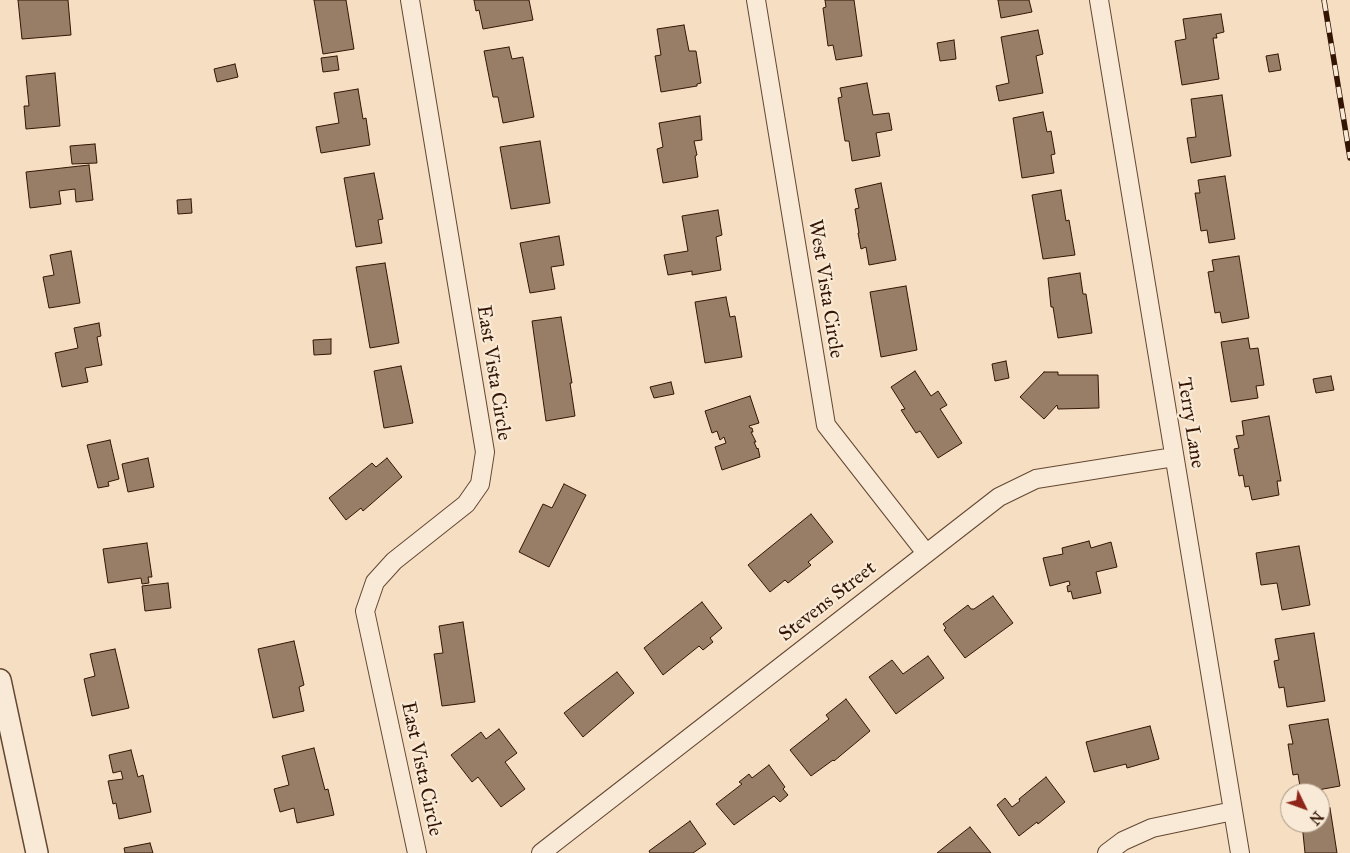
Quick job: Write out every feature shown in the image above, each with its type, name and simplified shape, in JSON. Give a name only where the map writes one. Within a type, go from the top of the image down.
[{"type":"street","name":"East Vista Circle","points":[[410,0],[484,452],[480,484],[466,504],[394,561],[375,582],[365,611],[417,853]]},
{"type":"street","name":"West Vista Circle","points":[[756,0],[826,425],[926,553]]},
{"type":"street","name":"Terry Lane","points":[[1099,0],[1240,853]]},
{"type":"street","name":"Stevens Street","points":[[541,853],[998,497],[1036,479],[1174,457]]},
{"type":"street","points":[[0,680],[37,853]]},
{"type":"street","points":[[1107,853],[1123,841],[1152,828],[1233,810]]},
{"type":"building","points":[[18,0],[68,0],[71,35],[22,39]]},
{"type":"building","points":[[314,0],[346,0],[354,49],[323,54]]},
{"type":"building","points":[[474,0],[529,0],[533,20],[483,29],[479,10],[476,11]]},
{"type":"building","points":[[825,0],[854,0],[862,56],[836,60],[833,45],[828,46],[823,8],[826,7]]},
{"type":"building","points":[[998,0],[1029,0],[1032,12],[1001,18]]},
{"type":"building","points":[[1221,14],[1224,32],[1216,34],[1217,38],[1213,38],[1219,79],[1182,85],[1175,41],[1186,39],[1183,19]]},
{"type":"building","points":[[684,25],[689,51],[696,51],[701,83],[697,84],[697,86],[661,92],[655,56],[661,55],[657,29]]},
{"type":"building","points":[[1038,30],[1043,54],[1036,56],[1043,93],[999,101],[996,86],[1009,83],[1001,37]]},
{"type":"building","points":[[954,40],[956,59],[940,61],[937,43]]},
{"type":"building","points":[[509,47],[512,59],[523,57],[534,117],[503,123],[498,97],[493,97],[484,51]]},
{"type":"building","points":[[1278,54],[1281,70],[1269,72],[1266,56]]},
{"type":"building","points":[[337,56],[339,70],[323,72],[321,58]]},
{"type":"building","points":[[235,64],[238,77],[217,82],[214,69]]},
{"type":"building","points":[[55,73],[60,126],[26,129],[24,106],[29,106],[26,76]]},
{"type":"building","points":[[867,83],[873,115],[889,113],[892,130],[876,133],[880,156],[852,161],[849,141],[845,141],[838,98],[842,97],[840,88]]},
{"type":"building","points":[[358,89],[363,119],[366,118],[370,145],[321,153],[316,127],[339,123],[334,93]]},
{"type":"building","points":[[1222,95],[1231,156],[1191,163],[1187,138],[1196,137],[1191,99]]},
{"type":"building","points":[[1043,112],[1047,132],[1051,131],[1055,154],[1051,155],[1054,173],[1022,178],[1013,118]]},
{"type":"building","points":[[700,116],[702,140],[694,141],[698,177],[663,183],[657,149],[663,147],[659,123]]},
{"type":"building","points":[[540,141],[550,203],[511,209],[500,147]]},
{"type":"building","points":[[95,144],[97,163],[72,164],[70,146]]},
{"type":"building","points":[[89,165],[93,200],[76,202],[75,189],[59,191],[61,204],[30,208],[26,172]]},
{"type":"building","points":[[374,173],[383,219],[378,220],[382,243],[356,247],[344,178]]},
{"type":"building","points":[[1225,176],[1235,239],[1209,243],[1207,230],[1201,231],[1195,193],[1200,193],[1198,180]]},
{"type":"building","points":[[881,183],[896,260],[869,265],[866,247],[861,249],[858,233],[855,209],[859,208],[855,189]]},
{"type":"building","points":[[1061,190],[1066,221],[1069,220],[1075,255],[1043,259],[1032,195]]},
{"type":"building","points":[[191,199],[192,213],[178,214],[177,200]]},
{"type":"building","points":[[718,210],[722,235],[716,237],[721,270],[692,275],[692,271],[668,275],[664,255],[688,251],[682,216]]},
{"type":"building","points":[[559,236],[564,265],[551,267],[555,289],[530,293],[520,243]]},
{"type":"building","points":[[71,251],[80,303],[49,308],[43,277],[54,275],[50,255]]},
{"type":"building","points":[[1239,256],[1249,318],[1222,323],[1220,312],[1215,313],[1208,272],[1214,271],[1212,260]]},
{"type":"building","points":[[385,263],[399,343],[370,348],[356,267]]},
{"type":"building","points":[[1080,273],[1083,294],[1086,294],[1092,333],[1058,338],[1053,307],[1051,307],[1048,278]]},
{"type":"building","points":[[906,286],[917,350],[881,357],[870,292]]},
{"type":"building","points":[[726,297],[730,317],[735,316],[742,357],[705,363],[695,302]]},
{"type":"building","points":[[561,317],[572,383],[570,383],[575,416],[546,421],[532,321]]},
{"type":"building","points":[[99,323],[101,336],[97,337],[102,365],[85,368],[88,382],[62,387],[55,353],[78,348],[74,328]]},
{"type":"building","points":[[1248,338],[1250,349],[1258,348],[1264,385],[1256,386],[1258,398],[1231,402],[1221,342]]},
{"type":"building","points":[[331,339],[331,354],[314,355],[313,340]]},
{"type":"building","points":[[1006,361],[1009,378],[995,381],[992,364]]},
{"type":"building","points":[[401,366],[413,423],[384,428],[374,371]]},
{"type":"building","points":[[915,371],[931,396],[938,391],[947,405],[940,409],[962,443],[938,458],[920,431],[916,433],[901,410],[905,409],[891,387]]},
{"type":"building","points":[[1044,372],[1058,372],[1058,375],[1098,375],[1099,408],[1058,409],[1057,405],[1044,419],[1020,397]]},
{"type":"building","points":[[1331,376],[1334,390],[1316,393],[1313,379]]},
{"type":"building","points":[[671,382],[674,394],[654,398],[650,387]]},
{"type":"building","points":[[750,396],[759,423],[749,426],[752,428],[753,432],[751,432],[760,457],[722,470],[715,447],[726,443],[724,437],[720,440],[717,431],[712,433],[705,411]]},
{"type":"building","points":[[1269,416],[1281,481],[1277,481],[1279,495],[1252,500],[1249,486],[1245,487],[1243,475],[1239,476],[1234,449],[1239,448],[1236,436],[1244,435],[1242,421]]},
{"type":"building","points":[[110,440],[119,479],[108,482],[109,486],[98,488],[87,445]]},
{"type":"building","points":[[148,458],[154,487],[128,492],[122,464]]},
{"type":"building","points":[[387,458],[402,477],[363,511],[361,508],[346,520],[329,498],[372,463],[376,467]]},
{"type":"building","points":[[564,484],[586,495],[549,567],[519,552],[543,504],[552,508]]},
{"type":"building","points":[[811,514],[833,542],[808,562],[811,565],[788,583],[785,580],[770,592],[748,565]]},
{"type":"building","points":[[1089,541],[1091,548],[1111,542],[1117,567],[1096,572],[1101,593],[1073,599],[1071,591],[1068,592],[1067,586],[1070,585],[1069,581],[1050,586],[1043,558],[1063,554],[1062,548]]},
{"type":"building","points":[[147,543],[152,577],[148,577],[149,583],[142,584],[141,578],[108,583],[103,549]]},
{"type":"building","points":[[1299,546],[1310,605],[1282,610],[1277,583],[1261,585],[1256,553]]},
{"type":"building","points":[[168,583],[171,608],[145,611],[142,586]]},
{"type":"building","points":[[993,596],[1013,623],[965,658],[944,630],[946,628],[943,624],[968,605],[971,609],[974,609]]},
{"type":"building","points":[[702,602],[722,628],[710,638],[713,642],[703,650],[699,646],[663,675],[644,648]]},
{"type":"building","points":[[463,622],[475,702],[442,706],[434,654],[443,653],[439,626]]},
{"type":"building","points":[[1314,633],[1325,701],[1287,707],[1284,687],[1279,688],[1274,661],[1279,660],[1275,639]]},
{"type":"building","points":[[294,641],[304,685],[299,687],[304,711],[273,718],[258,649]]},
{"type":"building","points":[[115,649],[129,708],[92,716],[84,679],[95,676],[90,654]]},
{"type":"building","points":[[928,656],[944,678],[896,714],[869,677],[892,660],[903,674]]},
{"type":"building","points":[[617,672],[634,693],[583,737],[564,713]]},
{"type":"building","points":[[846,699],[870,731],[834,761],[811,776],[790,750],[829,719],[826,715]]},
{"type":"building","points":[[1328,719],[1340,786],[1330,788],[1330,783],[1299,783],[1298,774],[1293,775],[1288,744],[1293,744],[1289,725]]},
{"type":"building","points":[[1150,726],[1159,759],[1127,768],[1126,764],[1094,772],[1086,742]]},
{"type":"building","points":[[499,729],[517,753],[505,762],[525,789],[501,807],[478,777],[472,782],[451,755],[481,732],[486,739]]},
{"type":"building","points":[[314,748],[325,790],[328,789],[334,815],[297,823],[294,808],[280,812],[274,789],[289,785],[282,756]]},
{"type":"building","points":[[131,750],[138,777],[143,775],[151,812],[119,819],[116,803],[113,804],[108,781],[123,779],[121,771],[113,773],[109,755]]},
{"type":"building","points":[[769,765],[785,787],[783,789],[788,795],[780,802],[774,796],[734,825],[716,804],[742,784],[739,782],[749,774],[752,778]]},
{"type":"building","points":[[1046,777],[1065,802],[1038,824],[1037,822],[1019,836],[997,805],[1005,798],[1012,807]]},
{"type":"building","points":[[1330,808],[1337,853],[1305,853],[1303,833],[1330,833]]},
{"type":"building","points":[[690,821],[706,844],[693,853],[650,853],[649,851]]},
{"type":"building","points":[[970,827],[991,853],[937,853],[947,845]]},
{"type":"building","points":[[150,843],[153,853],[125,853],[124,848]]},
{"type":"railway","points":[[1324,0],[1350,158]]}]
